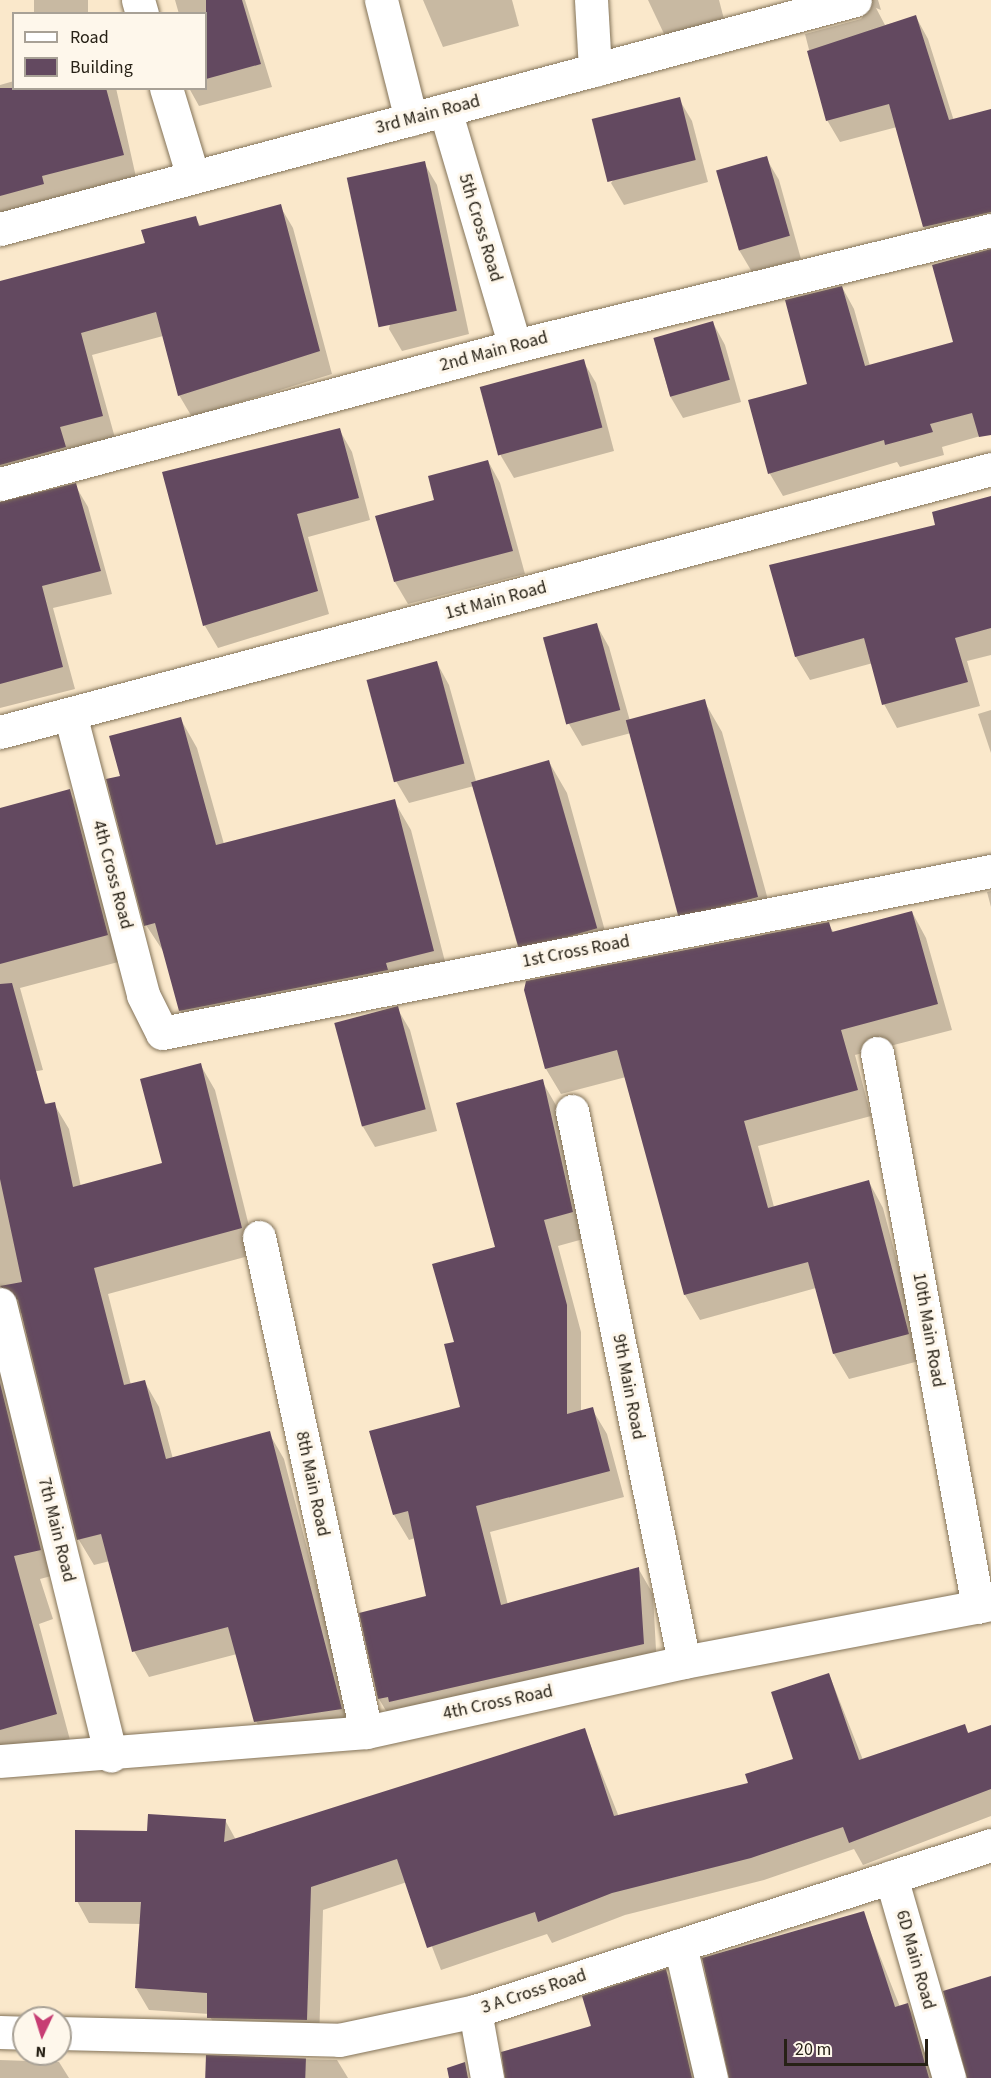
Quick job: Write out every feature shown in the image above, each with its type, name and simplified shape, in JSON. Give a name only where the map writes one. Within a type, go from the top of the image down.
[{"type":"street","points":[[381,0],[411,119]]},
{"type":"street","points":[[591,0],[595,70]]},
{"type":"street","name":"3rd Main Road","points":[[0,229],[855,0]]},
{"type":"street","points":[[166,90],[193,177]]},
{"type":"street","name":"5th Cross Road","points":[[445,110],[515,346]]},
{"type":"street","name":"2nd Main Road","points":[[0,484],[515,346],[991,230]]},
{"type":"street","name":"1st Main Road","points":[[0,732],[991,469]]},
{"type":"street","name":"4th Cross Road","points":[[70,714],[143,995],[162,1033]]},
{"type":"street","name":"1st Cross Road","points":[[162,1033],[991,872]]},
{"type":"street","name":"10th Main Road","points":[[878,1053],[985,1606]]},
{"type":"street","name":"9th Main Road","points":[[572,1111],[684,1662]]},
{"type":"street","name":"8th Main Road","points":[[259,1237],[366,1732]]},
{"type":"street","name":"7th Main Road","points":[[0,1304],[111,1756]]},
{"type":"street","name":"4th Cross Road","points":[[0,1761],[111,1756],[366,1732],[684,1662],[985,1606]]},
{"type":"street","name":"3 A Cross Road","points":[[72,2033],[339,2040],[475,2011],[991,1845]]},
{"type":"street","name":"6D Main Road","points":[[891,1877],[949,2078]]},
{"type":"street","points":[[680,1945],[711,2078]]},
{"type":"street","points":[[475,2011],[487,2078]]},
{"type":"building","points":[[206,0],[242,0],[261,64],[207,79]]},
{"type":"building","points":[[916,15],[949,120],[991,109],[991,212],[923,227],[889,104],[826,121],[807,51]]},
{"type":"building","points":[[0,88],[107,90],[124,155],[42,176],[44,184],[0,196]]},
{"type":"building","points":[[680,97],[696,160],[607,182],[592,119]]},
{"type":"building","points":[[767,156],[790,236],[739,250],[716,171]]},
{"type":"building","points":[[425,161],[457,311],[379,327],[347,178]]},
{"type":"building","points":[[281,204],[320,351],[178,396],[156,312],[81,333],[103,416],[60,427],[66,447],[0,465],[0,281],[145,243],[141,230],[196,216],[199,226]]},
{"type":"building","points":[[991,249],[991,435],[979,437],[972,413],[930,424],[933,432],[885,445],[884,440],[768,474],[748,400],[807,384],[785,300],[842,286],[865,366],[953,342],[932,265]]},
{"type":"building","points":[[713,321],[730,380],[670,397],[653,338]]},
{"type":"building","points":[[584,359],[602,428],[498,456],[480,387]]},
{"type":"building","points":[[340,428],[359,498],[297,514],[318,591],[203,626],[162,472]]},
{"type":"building","points":[[488,460],[513,551],[394,582],[375,516],[434,500],[428,476]]},
{"type":"building","points":[[76,483],[101,571],[42,586],[63,667],[0,684],[0,502]]},
{"type":"building","points":[[991,496],[991,628],[955,638],[968,682],[882,705],[864,638],[795,657],[769,565],[935,525],[932,512]]},
{"type":"building","points":[[597,623],[620,710],[566,724],[543,637]]},
{"type":"building","points":[[437,661],[464,763],[394,782],[366,680]]},
{"type":"building","points":[[705,699],[758,897],[679,918],[626,720]]},
{"type":"building","points":[[181,717],[216,845],[395,799],[434,951],[386,963],[388,970],[179,1011],[155,923],[144,926],[106,779],[120,776],[109,736]]},
{"type":"building","points":[[549,760],[597,928],[519,951],[471,782]]},
{"type":"building","points":[[70,789],[108,935],[0,964],[0,808]]},
{"type":"building","points":[[912,911],[938,1004],[841,1030],[858,1090],[744,1121],[768,1208],[869,1180],[909,1334],[833,1354],[808,1262],[684,1295],[617,1050],[545,1069],[524,990],[526,981],[829,922],[832,932]]},
{"type":"building","points":[[12,983],[45,1104],[55,1102],[73,1187],[162,1163],[140,1079],[201,1063],[242,1228],[94,1268],[124,1385],[145,1380],[166,1459],[270,1431],[342,1709],[254,1722],[228,1627],[132,1652],[101,1534],[77,1540],[18,1300],[0,1286],[22,1282],[0,1179],[0,984]]},
{"type":"building","points":[[398,1006],[426,1109],[362,1126],[334,1023]]},
{"type":"building","points":[[543,1079],[573,1212],[544,1220],[567,1305],[567,1414],[593,1407],[610,1471],[476,1506],[501,1605],[639,1567],[644,1644],[389,1702],[388,1697],[378,1699],[359,1613],[426,1596],[408,1511],[393,1515],[369,1431],[460,1407],[444,1344],[454,1342],[432,1264],[495,1247],[456,1103]]},
{"type":"building","points":[[0,1383],[41,1550],[14,1556],[57,1714],[0,1730]]},
{"type":"building","points":[[829,1673],[859,1760],[965,1724],[968,1733],[991,1725],[991,1789],[849,1843],[843,1827],[751,1858],[612,1893],[538,1922],[535,1912],[427,1948],[397,1859],[311,1887],[307,2020],[207,2018],[207,1993],[135,1988],[141,1902],[75,1902],[75,1830],[147,1831],[148,1814],[226,1819],[224,1842],[585,1728],[614,1816],[748,1783],[745,1774],[793,1759],[771,1692]]},
{"type":"building","points":[[864,1911],[895,2007],[908,2003],[929,2078],[729,2078],[702,1958]]},
{"type":"building","points":[[666,1969],[692,2078],[505,2078],[501,2052],[591,2026],[582,1996]]},
{"type":"building","points":[[991,1976],[991,2078],[967,2078],[943,1991]]},
{"type":"building","points":[[206,2055],[306,2058],[305,2078],[205,2078]]},
{"type":"building","points":[[465,2062],[468,2078],[449,2078],[447,2068]]}]
